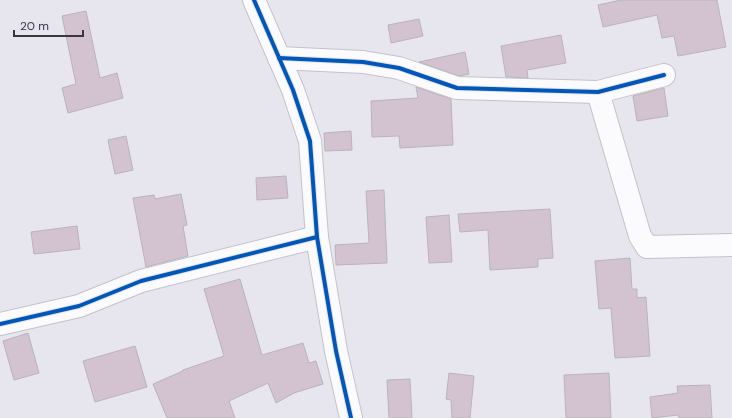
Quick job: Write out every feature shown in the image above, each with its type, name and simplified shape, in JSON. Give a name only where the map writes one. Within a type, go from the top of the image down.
[{"type":"street","points":[[254,0],[280,58],[310,141],[317,238],[336,352],[350,418]]},
{"type":"street","points":[[280,58],[363,62],[399,68],[457,88],[598,92],[664,75]]},
{"type":"street","points":[[598,92],[640,236],[647,247],[732,245]]},
{"type":"street","points":[[0,324],[79,306],[141,280],[317,238]]},
{"type":"building","points":[[621,0],[717,0],[726,47],[678,56],[674,36],[662,38],[657,15],[603,27],[598,5]]},
{"type":"building","points":[[86,11],[100,78],[117,73],[123,98],[68,113],[62,88],[76,84],[62,16]]},
{"type":"building","points":[[419,19],[423,36],[391,43],[388,25]]},
{"type":"building","points":[[561,35],[566,63],[527,70],[528,78],[506,77],[501,46]]},
{"type":"building","points":[[465,52],[469,74],[459,76],[419,62]]},
{"type":"building","points":[[416,87],[451,99],[453,145],[400,148],[399,136],[372,137],[371,101],[418,98]]},
{"type":"building","points":[[664,88],[668,116],[637,121],[633,96]]},
{"type":"building","points":[[351,131],[352,150],[325,151],[324,133]]},
{"type":"building","points":[[126,136],[133,170],[115,174],[108,140]]},
{"type":"building","points":[[286,176],[288,198],[257,200],[256,178]]},
{"type":"building","points":[[384,190],[387,263],[336,265],[335,245],[369,243],[366,191]]},
{"type":"building","points":[[181,194],[187,225],[183,226],[188,256],[146,267],[133,198],[154,195],[155,199]]},
{"type":"building","points":[[550,209],[553,258],[538,259],[538,267],[490,270],[488,230],[460,232],[458,214]]},
{"type":"building","points":[[449,215],[452,262],[429,263],[426,217]]},
{"type":"building","points":[[77,226],[80,249],[34,254],[31,232]]},
{"type":"building","points":[[630,258],[632,289],[637,289],[637,298],[646,297],[650,356],[615,358],[611,308],[599,309],[595,261]]},
{"type":"building","points":[[240,279],[262,355],[303,343],[309,363],[316,361],[323,384],[294,393],[276,403],[268,383],[229,401],[235,418],[167,418],[153,384],[183,370],[224,356],[204,289]]},
{"type":"building","points":[[28,333],[39,373],[14,380],[3,341]]},
{"type":"building","points":[[135,346],[147,387],[95,402],[83,361]]},
{"type":"building","points":[[449,373],[474,376],[470,418],[452,418],[451,400],[446,399]]},
{"type":"building","points":[[609,373],[611,418],[566,418],[564,375]]},
{"type":"building","points":[[410,379],[412,418],[389,418],[387,380]]},
{"type":"building","points":[[710,385],[712,418],[679,418],[678,415],[652,418],[650,397],[678,393],[677,386]]},
{"type":"cycle path","points":[[254,0],[293,90],[310,141],[317,237],[336,351],[351,418]]},
{"type":"cycle path","points":[[279,58],[363,62],[399,68],[457,88],[598,92],[664,75]]},
{"type":"cycle path","points":[[0,324],[79,306],[141,281],[317,237]]}]
